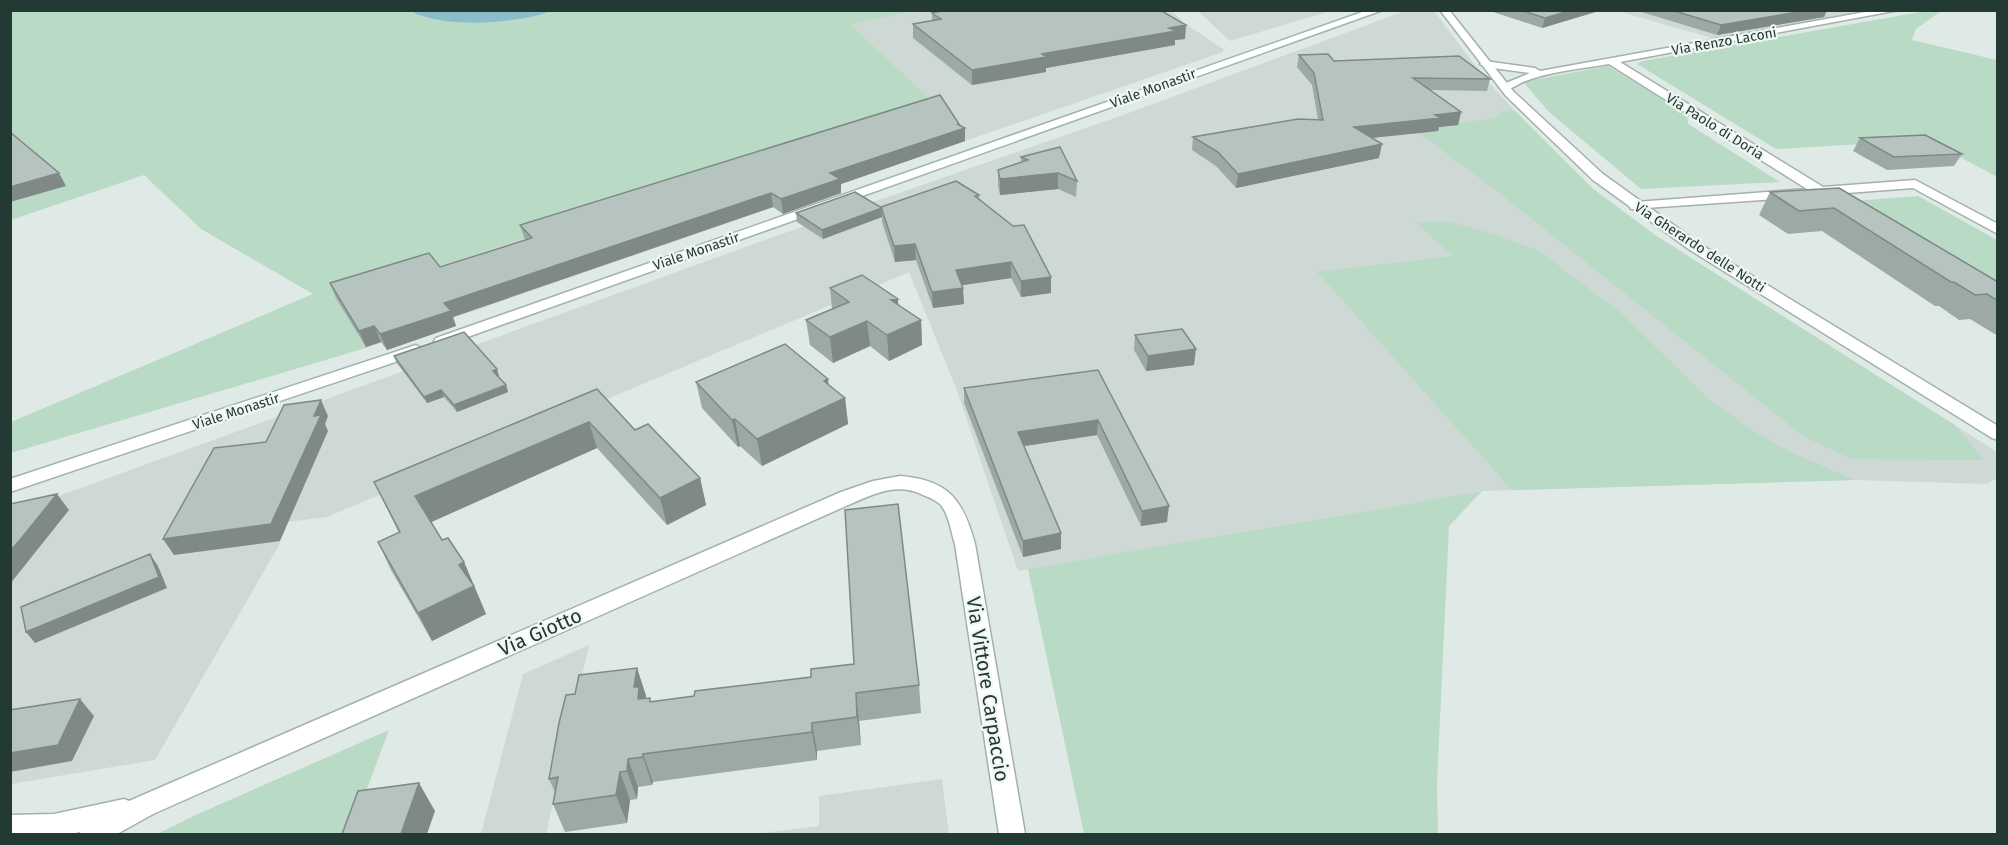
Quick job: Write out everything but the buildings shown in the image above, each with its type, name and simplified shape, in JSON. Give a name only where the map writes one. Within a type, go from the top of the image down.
[{"type":"street","name":"Viale Monastir","points":[[10,486],[389,359],[966,157],[1246,54],[1378,10]]},
{"type":"street","name":"Via Gherardo delle Notti","points":[[1444,10],[1505,87],[1557,141],[1598,177],[1695,247],[1994,431]]},
{"type":"street","name":"Via Renzo Laconi","points":[[1505,87],[1521,79],[1552,71],[1895,10]]},
{"type":"street","name":"Via Paolo di Doria","points":[[1611,61],[1849,209]]},
{"type":"street","name":"Via Renzo Laconi","points":[[1485,64],[1552,71]]},
{"type":"street","points":[[1636,206],[1915,184],[1998,230]]},
{"type":"street","name":"Via Giotto","points":[[93,834],[144,806],[848,496],[880,485],[906,481],[928,488],[946,499],[958,519],[965,544]]},
{"type":"street","name":"Via Vittore Carpaccio","points":[[965,544],[1012,834]]},
{"type":"street","points":[[10,827],[54,826],[144,806]]},
{"type":"shaded area","points":[[914,10],[1172,11],[1183,22],[1223,49],[1223,52],[366,348],[329,299],[938,106],[849,23]]},
{"type":"shaded area","points":[[1198,11],[1331,11],[1230,41]]},
{"type":"shaded area","points":[[1405,11],[1434,11],[1483,76],[1538,136],[1592,188],[1655,235],[1997,452],[1997,478],[1987,484],[1855,480],[1482,491],[1018,571],[957,391],[909,272],[327,517],[288,522],[278,547],[155,760],[11,784],[10,519],[17,511],[776,236],[1123,115]]},
{"type":"shaded area","points":[[1618,11],[1862,11],[1715,39]]},
{"type":"shaded area","points":[[589,645],[546,834],[481,834],[523,674]]},
{"type":"shaded area","points":[[942,779],[949,834],[753,834],[819,826],[819,796]]},
{"type":"green space","points":[[11,11],[914,11],[850,24],[939,107],[337,298],[366,348],[11,453],[11,422],[313,294],[201,229],[144,175],[11,220]]},
{"type":"green space","points":[[1926,11],[1941,11],[1916,29],[1912,40],[1997,60],[1997,177],[1928,140],[1776,149],[1637,64],[1643,61]]},
{"type":"green space","points":[[1608,66],[1687,114],[1688,124],[1780,182],[1641,189],[1549,112],[1525,84],[1527,81]]},
{"type":"green space","points":[[1515,111],[1592,188],[1655,235],[1955,425],[1984,460],[1851,459],[1803,436],[1502,195],[1419,133],[1437,131],[1432,127],[1495,118],[1502,112]]},
{"type":"green space","points":[[1918,196],[1997,240],[1997,284],[1854,201]]},
{"type":"green space","points":[[1415,222],[1450,222],[1493,234],[1539,251],[1620,312],[1709,399],[1755,432],[1792,453],[1855,480],[1512,490],[1317,272],[1453,256]]},
{"type":"green space","points":[[1482,491],[1449,526],[1437,783],[1438,834],[1084,834],[1028,569]]},
{"type":"green space","points":[[389,730],[350,834],[157,834],[198,814]]},
{"type":"water","points":[[411,11],[551,11],[519,19],[480,23],[442,20],[425,17]]}]
